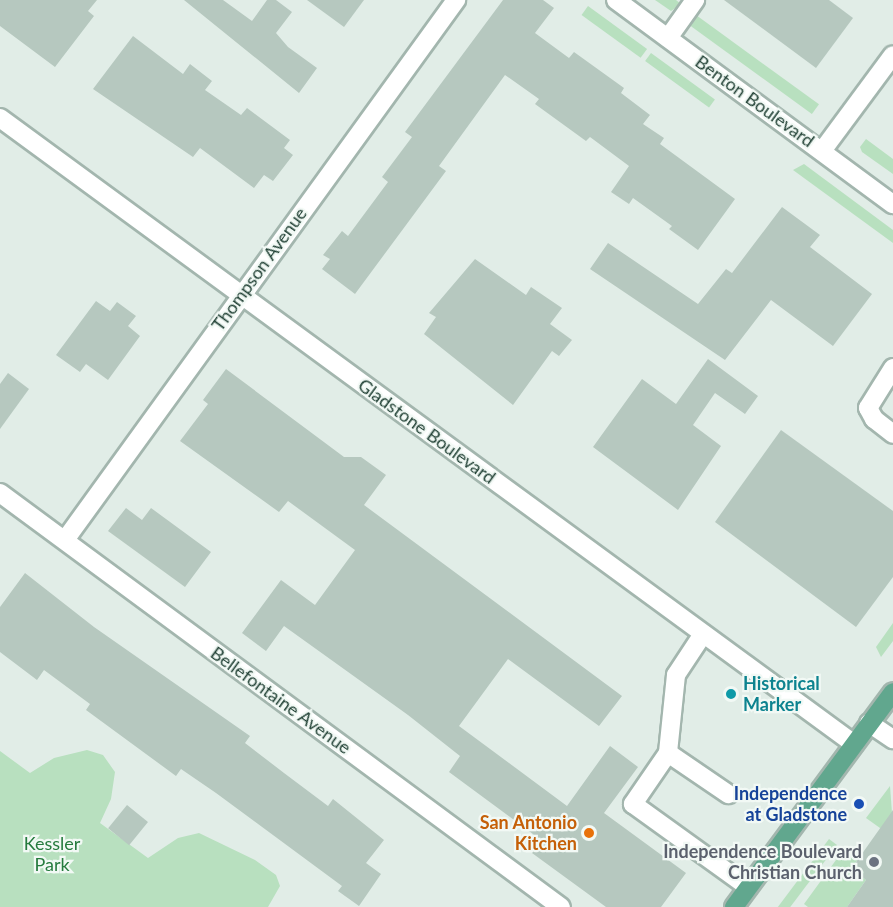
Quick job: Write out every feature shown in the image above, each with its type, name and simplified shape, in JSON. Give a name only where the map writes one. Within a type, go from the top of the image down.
[{"type":"main road","points":[[734,907],[893,692]]},
{"type":"street","name":"Thompson Avenue","points":[[65,540],[240,294],[456,0]]},
{"type":"street","name":"Benton Boulevard","points":[[616,0],[893,204]]},
{"type":"street","points":[[668,38],[695,0]]},
{"type":"street","points":[[822,151],[893,55]]},
{"type":"street","name":"Gladstone Boulevard","points":[[0,118],[854,744]]},
{"type":"street","points":[[893,368],[868,408],[874,419],[893,434]]},
{"type":"street","name":"Bellefontaine Avenue","points":[[0,493],[561,907]]},
{"type":"street","points":[[703,634],[676,675],[668,753],[633,804],[748,887]]},
{"type":"street","points":[[869,723],[893,739]]},
{"type":"street","points":[[668,753],[728,794]]},
{"type":"green space","points":[[655,0],[676,0],[681,4],[671,11]]},
{"type":"green space","points":[[588,6],[647,49],[641,58],[582,15]]},
{"type":"green space","points":[[696,15],[819,104],[812,114],[689,25]]},
{"type":"green space","points":[[651,53],[715,99],[709,108],[645,61]]},
{"type":"green space","points":[[866,139],[893,159],[893,174],[862,152],[860,147]]},
{"type":"green space","points":[[804,164],[893,230],[893,243],[793,170]]},
{"type":"green space","points":[[893,623],[893,641],[881,657],[876,647]]},
{"type":"green space","name":"Kessler Park","points":[[87,750],[103,755],[115,772],[111,799],[100,823],[148,858],[178,838],[199,833],[255,860],[276,875],[280,886],[268,907],[0,907],[0,751],[30,773],[54,758]]},
{"type":"green space","points":[[890,786],[893,827],[880,828],[866,818]]},
{"type":"green space","points":[[829,839],[837,845],[790,907],[778,907]]},
{"type":"green space","points":[[844,849],[858,859],[854,865],[864,872],[861,876],[866,880],[847,907],[808,907],[804,904]]},
{"type":"building","points":[[0,0],[97,0],[88,11],[94,16],[55,67],[0,26]]},
{"type":"building","points":[[184,0],[223,0],[252,21],[267,0],[276,0],[292,12],[276,33],[288,47],[317,68],[299,93]]},
{"type":"building","points":[[307,0],[364,0],[344,27]]},
{"type":"building","points":[[503,0],[543,0],[554,8],[535,33],[569,58],[574,52],[624,88],[621,93],[650,115],[643,124],[664,138],[660,144],[735,199],[698,250],[669,229],[672,226],[633,198],[629,204],[611,192],[629,166],[590,137],[586,141],[535,104],[539,99],[505,75],[439,166],[446,171],[355,294],[322,269],[330,259],[323,255],[342,231],[348,236],[388,182],[382,177],[412,137],[405,132]]},
{"type":"building","points":[[724,0],[829,0],[853,18],[816,68]]},
{"type":"building","points":[[133,36],[183,74],[190,64],[212,81],[205,90],[241,115],[247,108],[290,140],[284,148],[293,155],[273,181],[264,175],[254,188],[200,148],[193,157],[93,89]]},
{"type":"building","points":[[782,207],[820,235],[810,247],[872,294],[833,346],[771,300],[725,360],[590,269],[608,243],[698,304],[726,269],[732,273]]},
{"type":"building","points":[[475,259],[526,295],[531,287],[562,308],[550,324],[572,340],[559,356],[552,351],[513,405],[424,334],[436,317],[429,313]]},
{"type":"building","points":[[96,301],[110,311],[117,302],[136,316],[128,326],[140,336],[108,380],[86,364],[80,372],[56,355]]},
{"type":"building","points":[[708,359],[758,396],[745,414],[715,393],[693,425],[721,446],[678,510],[593,447],[642,379],[676,404]]},
{"type":"building","points":[[226,369],[344,457],[361,457],[386,475],[364,505],[622,696],[599,726],[508,659],[459,726],[567,806],[610,746],[638,767],[604,813],[686,873],[661,907],[606,907],[532,853],[541,840],[449,772],[460,756],[408,715],[284,626],[266,651],[242,633],[281,580],[315,605],[355,550],[288,501],[279,512],[180,441],[208,404],[203,400]]},
{"type":"building","points":[[8,373],[29,389],[0,429],[0,384]]},
{"type":"building","points":[[781,430],[893,511],[893,577],[856,627],[715,522]]},
{"type":"building","points":[[126,508],[142,520],[151,508],[211,552],[185,587],[108,531]]},
{"type":"building","points":[[25,573],[94,627],[250,736],[245,743],[328,806],[333,799],[384,840],[366,863],[381,874],[359,906],[338,891],[342,886],[216,793],[181,769],[176,776],[86,710],[90,704],[44,670],[37,680],[0,652],[0,607]]},
{"type":"building","points":[[127,805],[148,822],[129,845],[108,828]]},
{"type":"building","name":"Independence Boulevard Christian Church","points":[[893,810],[893,907],[847,907],[866,880],[861,876],[864,872],[854,865]]},
{"type":"place","name":"Historical Marker","points":[[731,694]]},
{"type":"place","name":"Independence at Gladstone","points":[[859,804]]},
{"type":"place","name":"San Antonio Kitchen","points":[[589,833]]},
{"type":"place","name":"Independence Boulevard Christian Church","points":[[874,862]]}]
